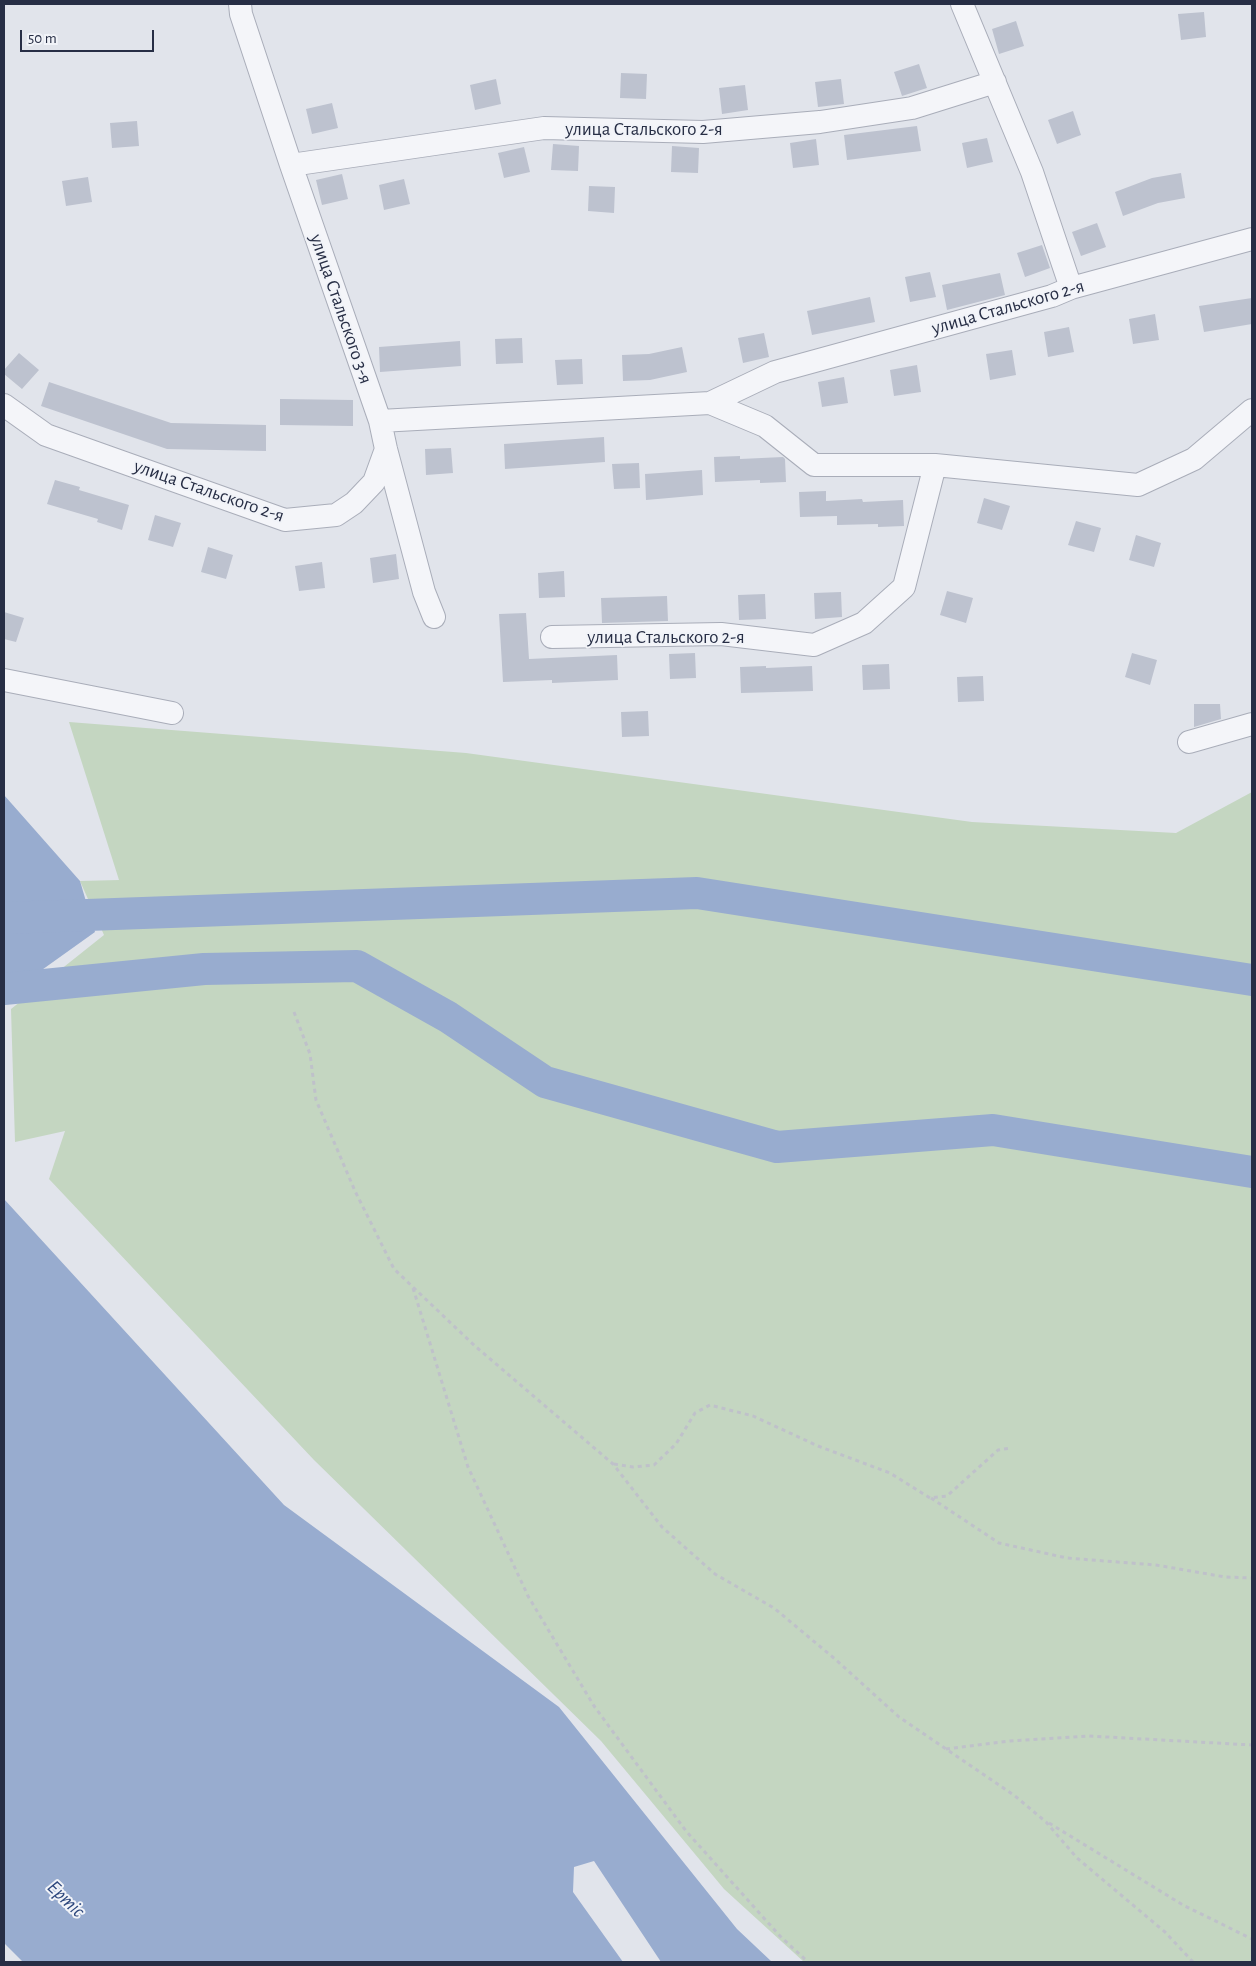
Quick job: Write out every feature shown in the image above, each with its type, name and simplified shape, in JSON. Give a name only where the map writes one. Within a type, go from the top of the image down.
[{"type":"street","name":"улица Стальского 3-я","points":[[240,4],[241,14],[291,165],[380,421],[424,592],[434,617]]},
{"type":"street","points":[[962,4],[1032,172],[1072,288]]},
{"type":"street","name":"улица Стальского 2-я","points":[[291,165],[544,128],[703,132],[820,122],[912,108],[995,82]]},
{"type":"street","name":"улица Стальского 2-я","points":[[380,421],[710,403],[775,372],[1252,239]]},
{"type":"street","name":"улица Стальского 2-я","points":[[710,403],[765,426],[814,465],[936,465],[1138,485],[1194,459],[1252,410]]},
{"type":"street","name":"улица Стальского 2-я","points":[[5,408],[46,435],[285,520],[336,515],[354,503],[374,482],[386,450]]},
{"type":"street","name":"улица Стальского 2-я","points":[[552,637],[721,634],[814,645],[823,642],[864,623],[904,587],[936,465]]},
{"type":"street","points":[[4,680],[172,713]]},
{"type":"street","points":[[1189,742],[1252,724]]},
{"type":"path","points":[[294,1012],[310,1054],[316,1100],[355,1191],[394,1269],[413,1288],[475,1346],[613,1464],[662,1527],[715,1574],[774,1608],[835,1659],[899,1717],[1015,1796],[1046,1822],[1183,1905],[1252,1939]]},
{"type":"path","points":[[413,1288],[468,1467],[528,1596],[594,1706],[686,1831],[780,1936],[808,1962]]},
{"type":"path","points":[[613,1464],[633,1467],[654,1465],[676,1444],[695,1413],[710,1404],[753,1416],[818,1446],[890,1473],[999,1543],[1067,1558],[1156,1565],[1225,1577],[1252,1578]]},
{"type":"path","points":[[930,1498],[947,1496],[998,1450],[1012,1448]]},
{"type":"path","points":[[946,1749],[1010,1740],[1088,1736],[1252,1745]]},
{"type":"path","points":[[1046,1822],[1077,1858],[1165,1932],[1193,1962]]},
{"type":"green space","points":[[69,722],[466,753],[972,822],[1176,833],[1252,792],[1252,1962],[804,1962],[724,1889],[601,1741],[314,1460],[49,1179],[65,1131],[15,1142],[11,1009],[104,935],[80,881],[119,880]]},
{"type":"water","points":[[4,795],[80,881],[95,932],[4,997]]},
{"type":"water","name":"Ертіс","points":[[4,1199],[284,1505],[559,1707],[737,1929],[772,1962],[661,1962],[594,1861],[574,1867],[573,1892],[623,1962],[23,1962],[4,1943]]},
{"type":"building","points":[[1204,12],[1206,37],[1181,40],[1178,14]]},
{"type":"building","points":[[1016,21],[1024,46],[999,54],[992,29]]},
{"type":"building","points":[[919,64],[927,88],[902,96],[894,72]]},
{"type":"building","points":[[621,73],[647,74],[646,99],[620,98]]},
{"type":"building","points":[[496,79],[501,104],[475,110],[470,85]]},
{"type":"building","points":[[841,79],[844,104],[818,107],[815,82]]},
{"type":"building","points":[[745,85],[748,110],[722,114],[719,88]]},
{"type":"building","points":[[332,103],[338,128],[312,134],[306,109]]},
{"type":"building","points":[[1073,111],[1081,135],[1057,144],[1048,120]]},
{"type":"building","points":[[137,121],[139,146],[112,148],[110,123]]},
{"type":"building","points":[[917,126],[921,151],[847,160],[844,135]]},
{"type":"building","points":[[987,138],[993,162],[967,168],[962,143]]},
{"type":"building","points":[[816,139],[819,165],[793,168],[790,143]]},
{"type":"building","points":[[553,144],[579,146],[578,171],[551,170]]},
{"type":"building","points":[[672,146],[699,148],[698,173],[671,172]]},
{"type":"building","points":[[524,147],[530,172],[504,178],[498,153]]},
{"type":"building","points":[[1181,173],[1185,198],[1158,203],[1123,216],[1115,192],[1152,178]]},
{"type":"building","points":[[342,174],[348,199],[322,205],[316,180]]},
{"type":"building","points":[[88,177],[92,202],[66,206],[62,181]]},
{"type":"building","points":[[404,179],[410,204],[384,210],[379,185]]},
{"type":"building","points":[[589,186],[615,187],[614,213],[588,211]]},
{"type":"building","points":[[1097,223],[1106,247],[1081,256],[1072,232]]},
{"type":"building","points":[[1042,245],[1050,268],[1025,277],[1017,253]]},
{"type":"building","points":[[930,272],[936,297],[910,302],[905,277]]},
{"type":"building","points":[[1000,273],[1005,295],[947,310],[942,285]]},
{"type":"building","points":[[870,297],[875,322],[812,335],[807,311]]},
{"type":"building","points":[[1252,298],[1252,324],[1204,332],[1199,306]]},
{"type":"building","points":[[1155,314],[1159,340],[1133,344],[1129,319]]},
{"type":"building","points":[[1069,327],[1074,352],[1048,357],[1044,332]]},
{"type":"building","points":[[764,333],[769,357],[743,363],[738,338]]},
{"type":"building","points":[[522,338],[523,363],[496,364],[495,339]]},
{"type":"building","points":[[460,341],[461,366],[380,372],[379,347]]},
{"type":"building","points":[[682,347],[687,372],[650,380],[623,381],[622,355],[649,354]]},
{"type":"building","points":[[1012,350],[1016,375],[990,380],[986,354]]},
{"type":"building","points":[[19,353],[39,370],[22,389],[4,374],[4,370]]},
{"type":"building","points":[[582,359],[583,384],[557,385],[555,360]]},
{"type":"building","points":[[917,365],[921,392],[894,396],[890,370]]},
{"type":"building","points":[[844,377],[848,403],[822,407],[818,382]]},
{"type":"building","points":[[49,382],[171,423],[266,425],[266,451],[167,449],[41,406]]},
{"type":"building","points":[[280,399],[353,400],[353,426],[280,425]]},
{"type":"building","points":[[604,437],[605,462],[505,469],[504,444]]},
{"type":"building","points":[[451,448],[453,473],[426,475],[425,449]]},
{"type":"building","points":[[740,456],[740,459],[783,457],[785,459],[786,482],[760,483],[760,480],[715,482],[714,457]]},
{"type":"building","points":[[639,463],[640,488],[614,489],[612,464]]},
{"type":"building","points":[[702,470],[703,495],[646,500],[645,474]]},
{"type":"building","points":[[55,480],[80,487],[79,490],[129,505],[122,530],[97,522],[98,519],[47,504]]},
{"type":"building","points":[[826,491],[826,501],[862,499],[863,502],[903,500],[904,526],[878,527],[878,524],[837,525],[837,516],[800,517],[799,492]]},
{"type":"building","points":[[984,498],[1010,506],[1002,530],[977,523]]},
{"type":"building","points":[[155,515],[181,523],[173,547],[148,540]]},
{"type":"building","points":[[1076,521],[1101,528],[1094,552],[1068,545]]},
{"type":"building","points":[[1136,535],[1161,543],[1154,567],[1129,560]]},
{"type":"building","points":[[208,547],[233,555],[226,579],[201,572]]},
{"type":"building","points":[[396,554],[399,579],[373,583],[370,558]]},
{"type":"building","points":[[322,562],[325,588],[299,591],[295,566]]},
{"type":"building","points":[[564,571],[565,597],[539,598],[538,573]]},
{"type":"building","points":[[947,591],[973,598],[966,623],[940,615]]},
{"type":"building","points":[[841,592],[842,617],[815,619],[814,593]]},
{"type":"building","points":[[765,594],[766,619],[739,620],[738,595]]},
{"type":"building","points":[[667,596],[668,621],[602,623],[601,598]]},
{"type":"building","points":[[4,612],[24,618],[16,642],[4,639]]},
{"type":"building","points":[[526,613],[529,659],[617,655],[618,680],[552,683],[552,680],[503,682],[499,614]]},
{"type":"building","points":[[695,653],[696,678],[670,679],[669,654]]},
{"type":"building","points":[[1132,653],[1157,660],[1150,685],[1125,677]]},
{"type":"building","points":[[889,664],[890,689],[863,690],[862,665]]},
{"type":"building","points":[[766,666],[766,668],[812,666],[813,691],[741,693],[740,667]]},
{"type":"building","points":[[983,676],[984,701],[958,702],[957,677]]},
{"type":"building","points":[[1194,704],[1220,704],[1221,719],[1194,727]]},
{"type":"building","points":[[648,711],[649,736],[622,737],[621,712]]},
{"type":"waterway","points":[[4,918],[697,893],[1252,980]]},
{"type":"waterway","points":[[4,989],[204,969],[357,966],[448,1017],[545,1082],[777,1147],[993,1130],[1252,1172]]}]
